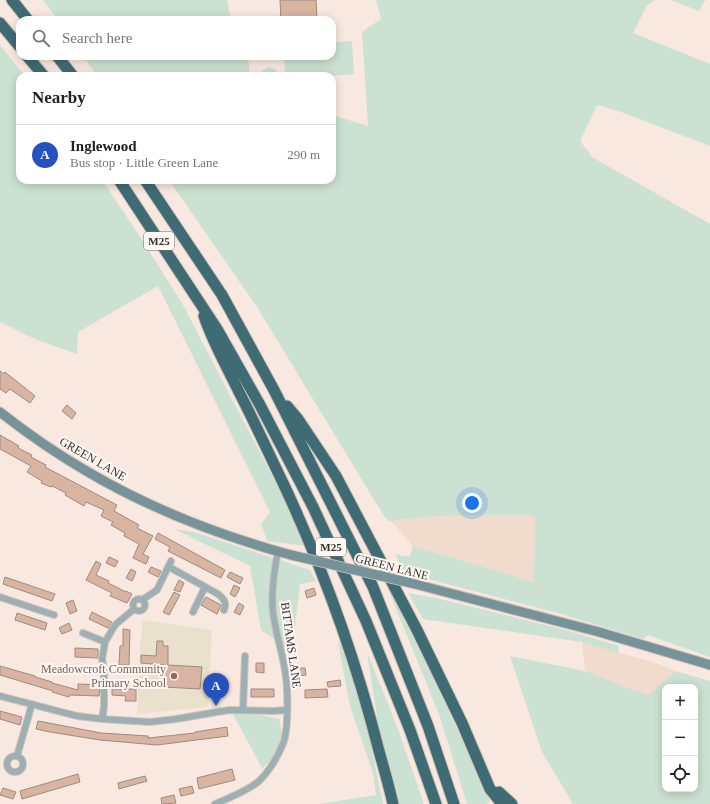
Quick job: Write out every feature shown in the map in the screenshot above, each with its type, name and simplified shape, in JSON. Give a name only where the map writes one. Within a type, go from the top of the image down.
[{"type":"highway","points":[[12,0],[25,16]]},
{"type":"highway","points":[[0,23],[16,42]]},
{"type":"highway","points":[[30,60],[41,72]]},
{"type":"highway","points":[[60,60],[70,72]]},
{"type":"highway","name":"M25","points":[[122,184],[217,329],[260,405],[313,507],[366,621],[410,730],[436,804]]},
{"type":"highway","name":"M25","points":[[148,184],[222,296],[275,392],[373,587],[428,726],[454,804]]},
{"type":"highway","name":"M25","points":[[200,302],[210,334],[258,429],[313,550],[347,641],[367,703],[382,762],[388,779],[393,804]]},
{"type":"highway","name":"M25","points":[[275,392],[298,419],[336,476],[416,628],[490,789],[502,804]]},
{"type":"highway","name":"M25","points":[[382,762],[387,804]]},
{"type":"highway","name":"M25","points":[[482,769],[491,783],[512,804]]},
{"type":"street","name":"GREEN LANE","points":[[0,412],[29,434],[85,470],[148,503],[228,536],[291,555],[599,632],[710,665]]},
{"type":"street","name":"BITTAMS LANE","points":[[215,804],[238,794],[258,781],[268,770],[284,740],[287,710],[287,679],[273,612],[274,574],[278,551]]},
{"type":"street","points":[[102,719],[104,701],[104,670],[102,659],[105,642],[115,625],[134,608],[134,601],[140,599],[142,600],[157,590],[170,564],[224,598],[224,610]]},
{"type":"street","points":[[193,612],[205,587]]},
{"type":"street","points":[[0,597],[54,615]]},
{"type":"street","points":[[83,633],[105,642]]},
{"type":"street","points":[[244,710],[245,656]]},
{"type":"street","points":[[237,672],[245,672]]},
{"type":"street","points":[[0,696],[77,716],[150,722],[176,720],[229,710],[287,710]]},
{"type":"street","points":[[17,756],[32,704]]},
{"type":"shaded area","points":[[529,515],[535,517],[534,582],[413,546],[391,521],[436,516]]},
{"type":"shaded area","name":"Meadowcroft Community Primary School","points":[[143,620],[212,630],[208,707],[137,714],[140,645]]},
{"type":"shaded area","points":[[582,642],[653,662],[676,671],[648,695],[585,671]]},
{"type":"green space","points":[[43,0],[227,0],[230,16],[55,16]]},
{"type":"green space","points":[[376,0],[655,0],[647,5],[633,33],[710,64],[710,146],[624,113],[597,105],[580,141],[592,157],[710,224],[710,657],[648,635],[643,639],[561,614],[405,573],[395,554],[410,556],[413,546],[534,582],[535,517],[529,515],[436,516],[389,521],[384,516],[257,307],[172,184],[336,184],[336,116],[368,126],[362,32],[381,19]]},
{"type":"green space","points":[[671,0],[705,0],[699,11]]},
{"type":"green space","points":[[352,41],[354,74],[336,76],[336,72],[285,72],[284,60],[336,60],[336,43]]},
{"type":"green space","points":[[0,45],[22,72],[16,72],[16,184],[105,184],[183,305],[291,512],[305,546],[267,541],[261,524],[270,512],[158,286],[78,332],[77,354],[37,340],[0,322]]},
{"type":"green space","points":[[86,60],[248,60],[250,72],[94,72]]},
{"type":"green space","points":[[269,67],[275,69],[277,72],[262,72]]},
{"type":"green space","points":[[174,529],[194,532],[310,570],[316,581],[300,584],[292,651],[261,630],[250,566]]},
{"type":"green space","points":[[388,589],[404,614],[487,794],[490,801],[487,804],[467,804],[439,714]]},
{"type":"green space","points":[[408,593],[436,598],[569,631],[619,646],[618,653],[582,642],[423,619]]},
{"type":"green space","points":[[338,642],[343,647],[366,722],[383,804],[319,804],[376,795],[373,773],[350,706]]},
{"type":"green space","points":[[367,652],[398,729],[424,804],[398,804],[392,775],[379,729]]},
{"type":"green space","points":[[510,656],[585,671],[648,695],[676,671],[710,681],[710,804],[573,804],[542,752]]},
{"type":"green space","points":[[233,714],[256,714],[279,719],[282,732],[276,756],[262,768]]},
{"type":"building","points":[[280,0],[316,0],[317,16],[281,16]]},
{"type":"building","points":[[0,371],[4,374],[5,372],[35,396],[30,403],[10,389],[6,393],[0,389]]},
{"type":"building","points":[[67,405],[76,413],[72,419],[62,411]]},
{"type":"building","points":[[0,435],[19,446],[18,448],[32,455],[31,457],[46,465],[45,467],[117,505],[114,511],[139,525],[137,528],[153,536],[143,554],[149,557],[146,564],[133,558],[139,544],[124,536],[125,533],[111,525],[113,522],[101,516],[104,510],[86,502],[84,506],[65,495],[66,493],[52,486],[51,487],[41,483],[42,481],[27,472],[31,466],[0,449]]},
{"type":"building","points":[[158,533],[225,570],[221,578],[168,551],[170,547],[155,539]]},
{"type":"building","points":[[109,557],[118,561],[115,567],[106,563]]},
{"type":"building","points":[[96,561],[101,564],[96,575],[109,581],[108,583],[132,594],[127,603],[110,596],[112,593],[86,580]]},
{"type":"building","points":[[151,567],[161,571],[158,577],[148,572]]},
{"type":"building","points":[[131,569],[136,572],[132,581],[126,578]]},
{"type":"building","points":[[230,572],[243,578],[240,584],[227,577]]},
{"type":"building","points":[[5,577],[55,594],[52,601],[3,584]]},
{"type":"building","points":[[179,580],[184,583],[180,592],[174,590]]},
{"type":"building","points":[[234,585],[240,588],[235,597],[230,594]]},
{"type":"building","points":[[314,588],[316,595],[307,598],[305,591]]},
{"type":"building","points":[[174,592],[180,595],[169,615],[163,612]]},
{"type":"building","points":[[206,597],[221,605],[217,614],[201,605]]},
{"type":"building","points":[[73,600],[77,611],[70,614],[66,603]]},
{"type":"building","points":[[239,603],[244,606],[240,615],[234,612]]},
{"type":"building","points":[[92,612],[112,622],[108,628],[89,619]]},
{"type":"building","points":[[17,613],[47,623],[45,630],[15,620]]},
{"type":"building","points":[[69,623],[72,630],[62,634],[59,628]]},
{"type":"building","points":[[123,629],[130,630],[129,665],[119,665],[120,646],[123,646]]},
{"type":"building","points":[[157,641],[163,641],[163,646],[168,646],[168,665],[202,667],[200,689],[163,687],[164,665],[141,663],[141,655],[156,656]]},
{"type":"building","points":[[75,648],[98,649],[98,658],[75,657]]},
{"type":"building","points":[[256,663],[264,663],[264,673],[256,672]]},
{"type":"building","points":[[0,666],[78,690],[78,684],[100,685],[99,696],[70,695],[69,697],[52,692],[53,691],[0,675]]},
{"type":"building","points":[[297,668],[305,668],[306,675],[298,676]]},
{"type":"building","points":[[340,680],[341,686],[328,687],[327,682]]},
{"type":"building","points":[[112,689],[136,689],[136,701],[125,701],[126,696],[112,695]]},
{"type":"building","points":[[251,689],[274,689],[274,697],[251,697]]},
{"type":"building","points":[[327,689],[328,697],[305,698],[305,690]]},
{"type":"building","points":[[0,711],[22,717],[20,725],[0,719]]},
{"type":"building","points":[[38,721],[101,733],[148,736],[148,738],[195,733],[227,727],[228,736],[157,745],[100,740],[50,732],[36,729]]},
{"type":"building","points":[[232,769],[235,780],[199,789],[197,778]]},
{"type":"building","points":[[78,774],[80,782],[22,799],[20,791]]},
{"type":"building","points":[[145,776],[147,781],[119,789],[118,783]]},
{"type":"building","points":[[192,786],[194,793],[181,796],[179,789]]},
{"type":"building","points":[[3,788],[16,792],[13,799],[0,795]]},
{"type":"building","points":[[174,795],[176,803],[162,804],[161,798]]},
{"type":"place","name":"Meadowcroft Community Primary School","points":[[174,676]]},
{"type":"place","name":"Inglewood","points":[[216,706]]}]
